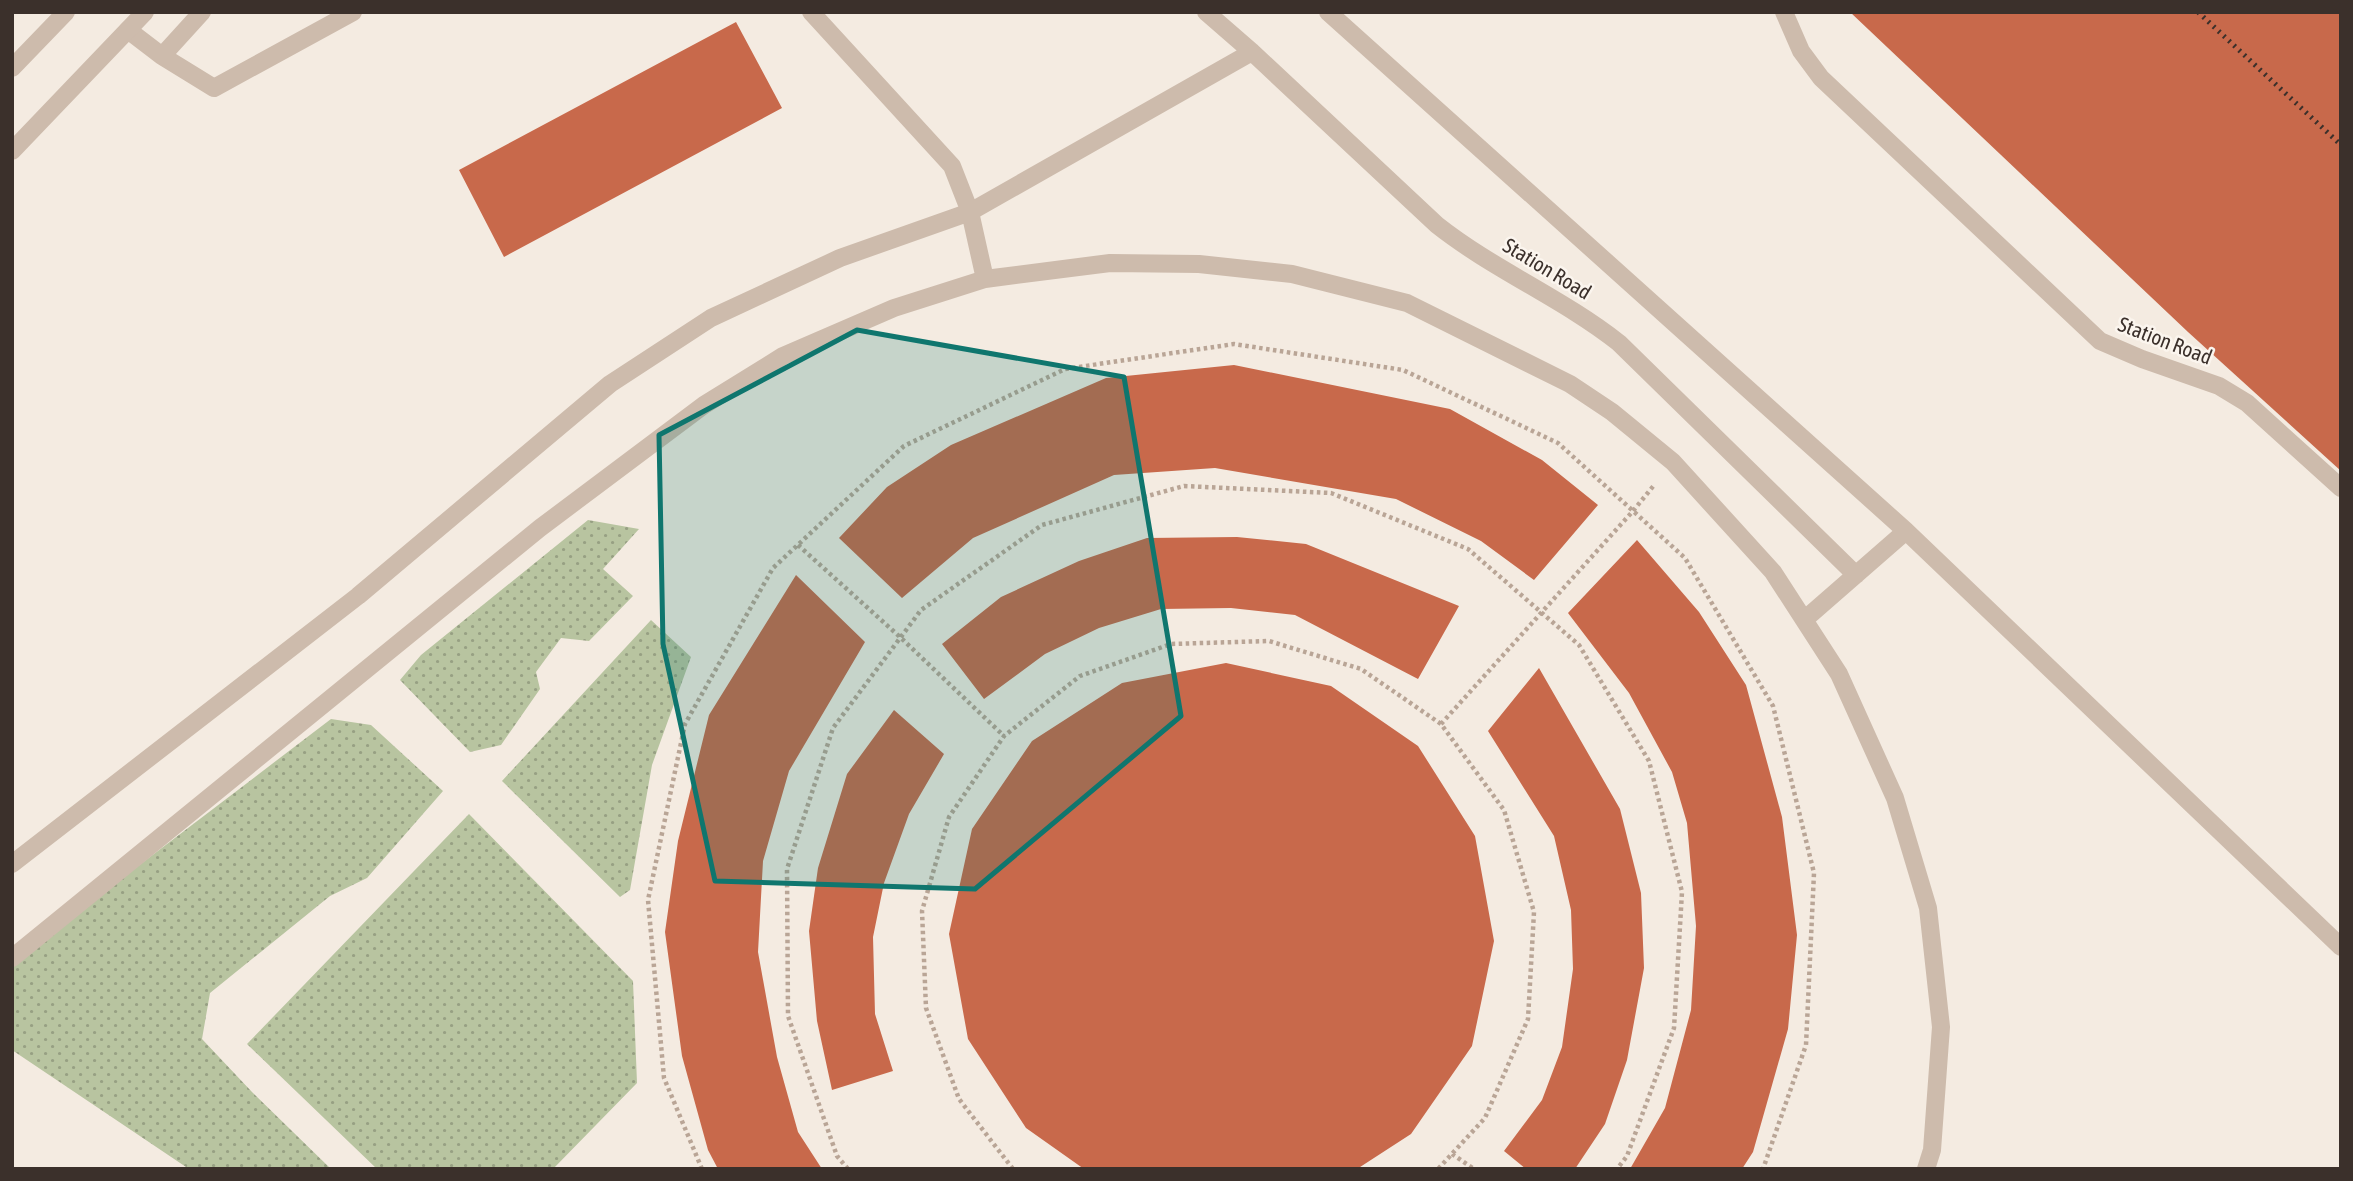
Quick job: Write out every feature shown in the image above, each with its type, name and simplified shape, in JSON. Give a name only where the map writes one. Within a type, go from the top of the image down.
[{"type":"street","points":[[12,68],[66,12]]},
{"type":"street","points":[[12,152],[145,12]]},
{"type":"street","points":[[162,57],[202,12]]},
{"type":"street","points":[[128,30],[162,57],[214,88],[353,12]]},
{"type":"street","points":[[811,12],[952,166],[970,212],[985,279]]},
{"type":"street","name":"Station Road","points":[[1206,12],[1464,247],[1597,326],[1619,343],[1856,575]]},
{"type":"street","points":[[1328,12],[1906,531],[2341,947]]},
{"type":"street","name":"Station Road","points":[[1784,12],[1801,51],[1821,78],[2100,341],[2219,386],[2247,403],[2341,488]]},
{"type":"street","points":[[12,864],[358,596],[610,384],[712,318],[841,258],[970,212],[1252,52]]},
{"type":"street","points":[[12,958],[540,527],[704,405],[783,356],[850,326],[985,279],[1110,263],[1199,264],[1293,274],[1407,303],[1570,384],[1612,412],[1672,462],[1773,572],[1839,674],[1895,798],[1928,908],[1941,1027],[1931,1150],[1926,1169]]},
{"type":"street","points":[[1804,620],[1906,531]]},
{"type":"path","points":[[702,1169],[664,1078],[648,900],[685,724],[773,568],[904,446],[1065,369],[1234,344],[1404,370],[1558,443],[1685,558],[1773,706],[1814,873],[1806,1045],[1763,1169]]},
{"type":"path","points":[[848,1169],[837,1156],[788,1016],[787,869],[833,728],[921,610],[1042,526],[1184,486],[1331,493],[1468,549],[1578,645],[1649,761],[1682,892],[1674,1028],[1627,1156],[1617,1169]]},
{"type":"path","points":[[1441,724],[1633,512]]},
{"type":"path","points":[[798,545],[1004,736]]},
{"type":"path","points":[[1013,1169],[958,1100],[926,1008],[922,911],[949,817],[1004,736],[1080,676],[1171,644],[1255,641],[1269,641],[1361,669],[1441,724],[1504,810],[1534,912],[1528,1019],[1485,1118],[1438,1169]]},
{"type":"path","points":[[1452,1153],[1474,1169]]},
{"type":"highlighted area","points":[[857,330],[1124,377],[1181,716],[975,889],[715,881],[663,644],[659,435]]},
{"type":"green space","points":[[588,520],[639,529],[603,569],[633,596],[589,641],[561,638],[536,672],[540,689],[501,745],[470,752],[400,680],[421,655]]},
{"type":"green space","points":[[651,620],[691,657],[652,765],[630,890],[620,897],[502,781]]},
{"type":"green space","points":[[331,719],[371,725],[443,791],[367,878],[330,896],[210,993],[202,1039],[331,1169],[189,1169],[12,1050],[12,962]]},
{"type":"green space","points":[[469,814],[633,981],[637,1083],[553,1169],[377,1169],[247,1044]]},
{"type":"building","points":[[1850,12],[2341,12],[2341,471],[2188,332]]},
{"type":"building","points":[[736,22],[782,108],[504,257],[459,170]]},
{"type":"building","points":[[1234,365],[1450,409],[1542,460],[1598,505],[1534,580],[1481,541],[1396,499],[1215,468],[1114,475],[973,538],[902,598],[839,538],[887,487],[951,445],[1106,378]]},
{"type":"building","points":[[1237,537],[1306,544],[1459,606],[1418,679],[1295,615],[1231,608],[1161,609],[1099,628],[1045,654],[984,699],[942,644],[1001,597],[1079,561],[1147,538]]},
{"type":"building","points":[[1637,540],[1699,612],[1746,685],[1782,817],[1797,935],[1788,1029],[1753,1152],[1742,1169],[1630,1169],[1665,1108],[1691,1010],[1696,926],[1687,823],[1672,772],[1629,693],[1568,613]]},
{"type":"building","points":[[796,575],[865,642],[789,771],[763,861],[758,952],[777,1057],[798,1132],[822,1169],[718,1169],[708,1150],[682,1056],[665,932],[678,841],[709,715]]},
{"type":"building","points":[[1226,663],[1331,686],[1418,746],[1475,836],[1494,941],[1472,1046],[1411,1134],[1357,1169],[1084,1169],[1026,1128],[968,1039],[949,934],[972,829],[1032,741],[1122,683]]},
{"type":"building","points":[[1539,668],[1620,809],[1641,893],[1644,968],[1627,1060],[1605,1124],[1575,1169],[1526,1169],[1504,1151],[1542,1100],[1562,1047],[1573,969],[1571,910],[1554,836],[1488,731]]},
{"type":"building","points":[[894,710],[944,754],[909,814],[884,883],[873,937],[875,1014],[893,1071],[832,1090],[817,1021],[809,931],[818,868],[847,774]]},
{"type":"railway","points":[[2198,12],[2341,145]]}]
